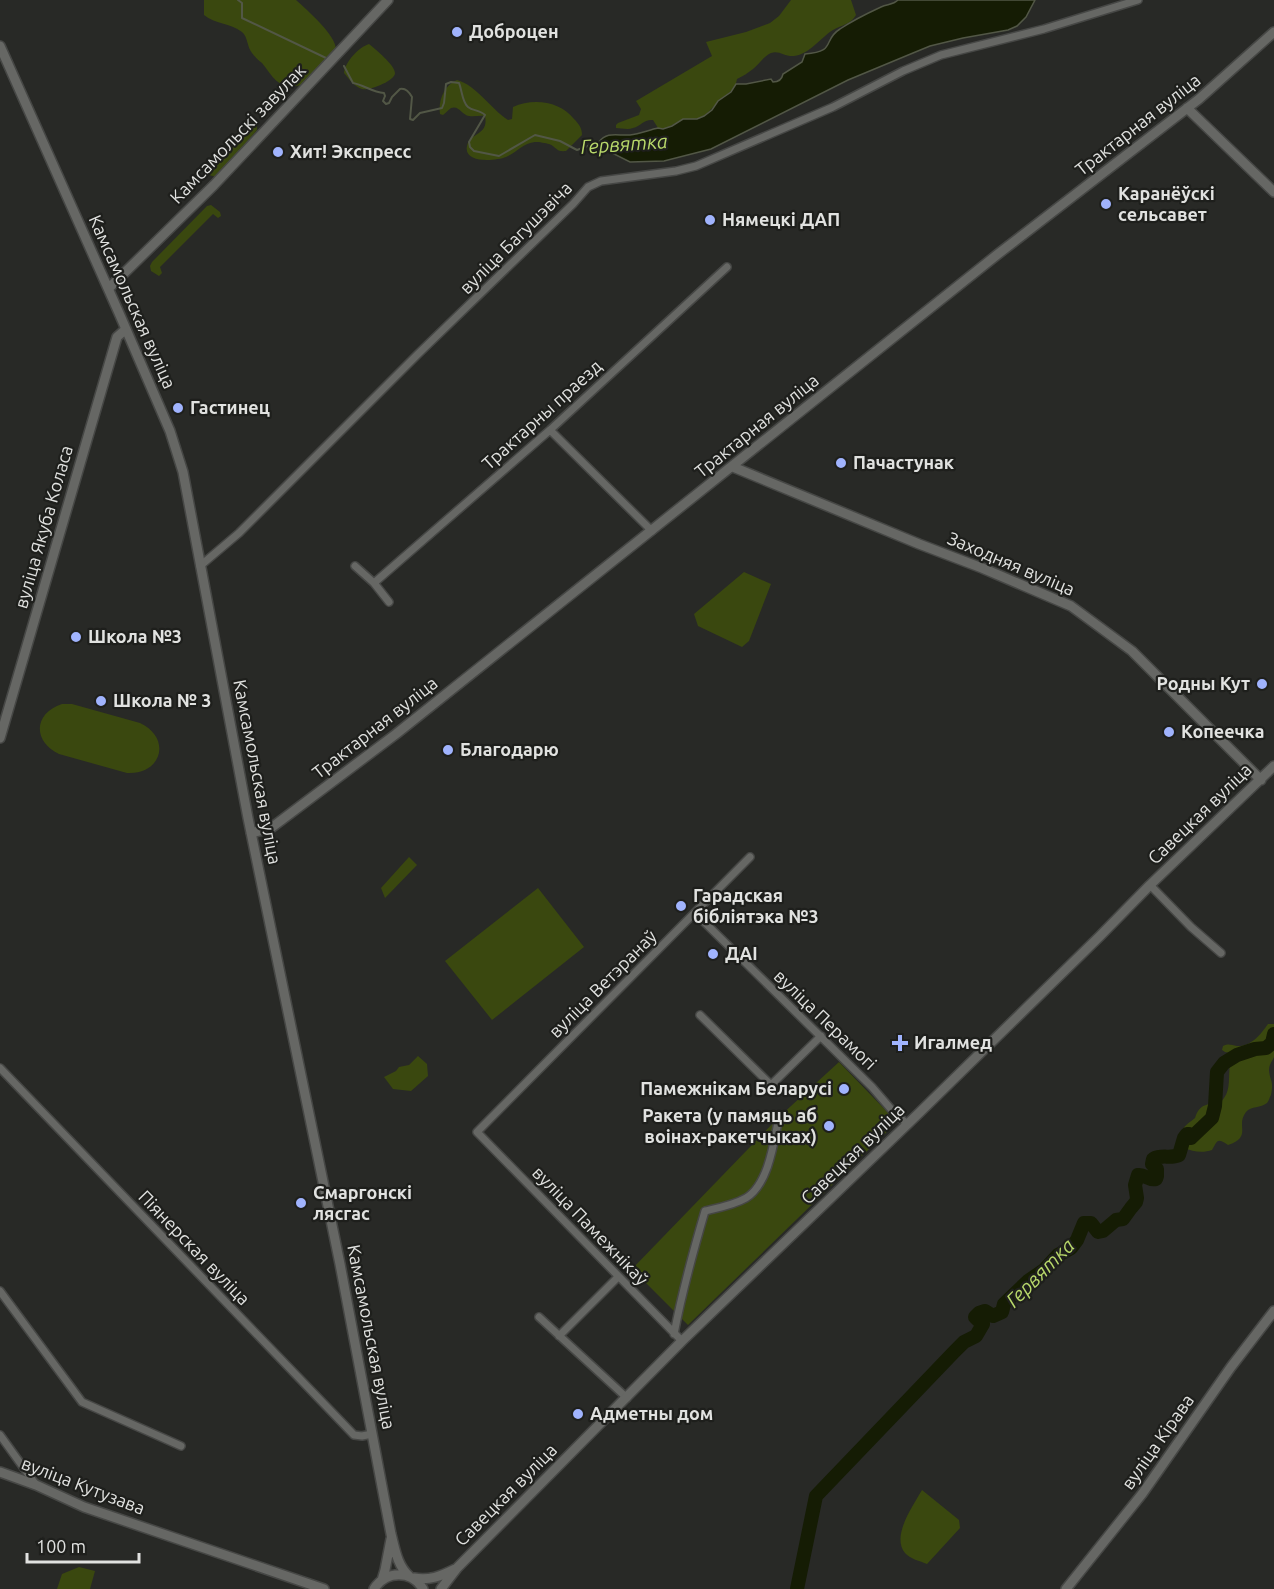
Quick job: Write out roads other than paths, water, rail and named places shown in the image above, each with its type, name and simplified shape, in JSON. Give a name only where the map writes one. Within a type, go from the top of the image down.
[{"type":"main road","name":"Камсамольскі завулак","points":[[109,288],[214,185],[388,0]]},
{"type":"main road","name":"Трактарная вуліца","points":[[251,833],[271,828],[378,747],[998,254],[1187,108],[1274,32]]},
{"type":"main road","name":"Камсамольская вуліца","points":[[0,46],[109,288],[178,452],[251,833],[338,1254],[391,1534],[403,1569],[423,1589]]},
{"type":"main road","points":[[1187,108],[1274,192]]},
{"type":"main road","name":"вуліца Якуба Коласа","points":[[0,738],[117,337],[126,329]]},
{"type":"main road","name":"Заходняя вуліца","points":[[733,467],[1071,606],[1132,651],[1261,780]]},
{"type":"main road","name":"Савецкая вуліца","points":[[441,1589],[457,1568],[627,1398],[678,1338],[908,1124],[1274,766]]},
{"type":"main road","name":"вуліца Кірава","points":[[1066,1589],[1142,1494],[1231,1367],[1274,1311]]},
{"type":"main road","name":"вуліца Кутузава","points":[[0,1472],[36,1485],[84,1507],[324,1589]]},
{"type":"main road","name":"Камсамольская вуліца","points":[[375,1585],[389,1556],[391,1534]]},
{"type":"main road","name":"Савецкая вуліца","points":[[375,1585],[396,1575],[425,1580],[440,1577],[457,1568]]},
{"type":"street","name":"вуліца Багушэвіча","points":[[200,566],[239,533],[588,187],[601,181],[676,171],[696,166],[833,106],[941,55],[1044,29],[1138,0]]},
{"type":"street","name":"Трактарны праезд","points":[[374,583],[550,430],[727,267]]},
{"type":"street","points":[[550,430],[652,531]]},
{"type":"street","points":[[355,566],[374,583],[389,602]]},
{"type":"street","name":"вуліца Ветэранаў","points":[[477,1132],[750,857]]},
{"type":"street","points":[[1150,885],[1191,927],[1221,953]]},
{"type":"street","name":"вуліца Перамогі","points":[[695,913],[872,1087],[897,1116],[908,1124]]},
{"type":"street","points":[[700,1015],[771,1085],[821,1036]]},
{"type":"street","name":"Піянерская вуліца","points":[[0,1068],[354,1435],[372,1434]]},
{"type":"street","points":[[678,1338],[684,1288],[705,1211],[746,1198],[759,1186],[772,1153],[779,1117]]},
{"type":"street","name":"вуліца Памежнікаў","points":[[477,1132],[678,1338]]},
{"type":"street","points":[[560,1336],[618,1277]]},
{"type":"street","points":[[0,1291],[82,1402],[181,1446]]},
{"type":"street","points":[[539,1317],[627,1398]]},
{"type":"street","points":[[0,1435],[36,1485]]},
{"type":"water","points":[[898,0],[1035,0],[1026,17],[1017,26],[1008,30],[930,46],[848,80],[711,149],[664,161],[630,162],[604,149],[599,142],[609,135],[663,129],[683,119],[697,119],[712,110],[736,84],[771,79],[773,82],[779,81],[783,74],[802,62],[805,54],[815,53],[825,48],[831,37],[840,29],[865,14]]},
{"type":"waterway","name":"Гервятка","points":[[238,0],[242,3],[242,18],[326,58]]},
{"type":"waterway","name":"Гервятка","points":[[344,66],[353,83],[384,93],[383,101],[386,104],[400,89],[407,91],[412,97],[410,119],[413,120],[420,113],[442,108],[446,84],[459,83],[466,105],[485,115],[469,142],[474,151],[499,156],[535,135],[560,141],[577,150],[599,142]]},
{"type":"waterway","name":"Гервятка","points":[[797,1589],[816,1496],[964,1342],[976,1336],[983,1324],[981,1318],[978,1320],[975,1317],[979,1313],[985,1311],[993,1316],[1002,1312],[1004,1304],[1028,1281],[1044,1270],[1058,1255],[1071,1248],[1084,1223],[1091,1223],[1098,1232],[1103,1231],[1116,1220],[1123,1219],[1136,1202],[1135,1185],[1138,1175],[1156,1179],[1157,1169],[1152,1164],[1153,1159],[1179,1155],[1187,1134],[1191,1138],[1212,1118],[1217,1072],[1224,1063],[1237,1055],[1266,1048],[1272,1043],[1274,1034]]},
{"type":"place","name":"Доброцен","points":[[457,32]]},
{"type":"place","name":"Хит! Экспресс","points":[[278,152]]},
{"type":"place","name":"Каранёўскі сельсавет","points":[[1106,204]]},
{"type":"place","name":"Нямецкі ДАП","points":[[710,220]]},
{"type":"place","name":"Гастинец","points":[[178,408]]},
{"type":"place","name":"Пачастунак","points":[[841,463]]},
{"type":"place","name":"Школа №3","points":[[76,637]]},
{"type":"place","name":"Родны Кут","points":[[1262,684]]},
{"type":"place","name":"Школа № 3","points":[[101,701]]},
{"type":"place","name":"Копеечка","points":[[1169,732]]},
{"type":"place","name":"Благодарю","points":[[448,750]]},
{"type":"place","name":"Гарадская бібліятэка №3","points":[[681,906]]},
{"type":"place","name":"ДАІ","points":[[713,954]]},
{"type":"place","name":"Игалмед","points":[[900,1043]]},
{"type":"place","name":"Памежнікам Беларусі","points":[[844,1089]]},
{"type":"place","name":"Ракета (у памяць аб воінах-ракетчыках)","points":[[829,1126]]},
{"type":"place","name":"Смаргонскі лясгас","points":[[301,1203]]},
{"type":"place","name":"Адметны дом","points":[[578,1414]]}]
